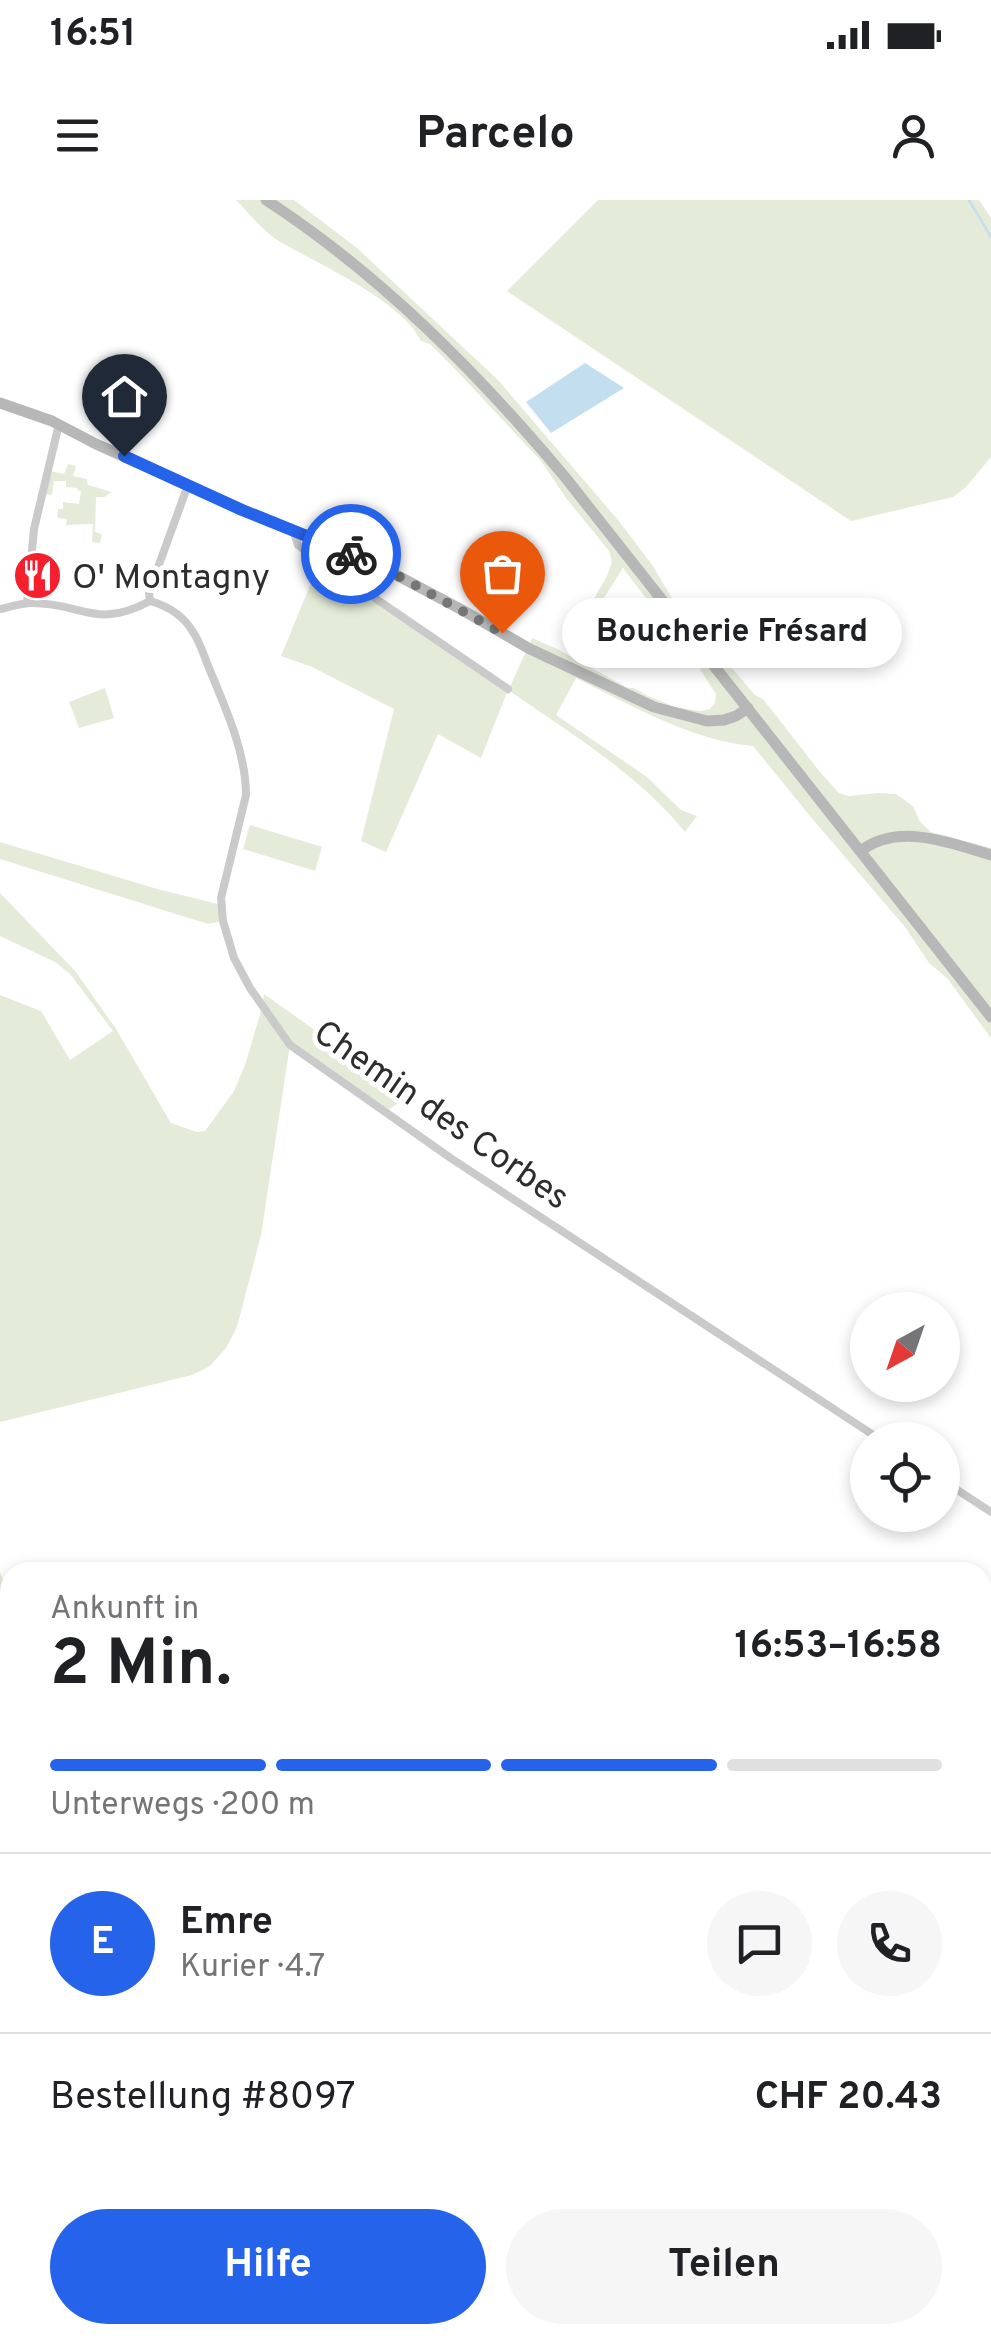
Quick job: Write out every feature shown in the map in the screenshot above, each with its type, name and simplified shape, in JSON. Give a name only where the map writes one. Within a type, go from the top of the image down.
[{"type":"main road","points":[[266,200],[372,279],[492,392],[565,477],[991,1018]]},
{"type":"main road","points":[[0,403],[59,424],[242,510],[374,563],[530,649],[654,706],[707,720],[724,720],[748,708]]},
{"type":"main road","points":[[861,851],[872,843],[920,836],[991,855]]},
{"type":"street","points":[[27,603],[32,540],[59,424]]},
{"type":"street","points":[[0,609],[27,603],[50,604],[117,616],[150,601],[149,592],[188,484]]},
{"type":"street","points":[[294,529],[303,549],[508,690]]},
{"type":"street","name":"Chemin des Corbes","points":[[150,601],[179,615],[194,632],[239,748],[246,795],[221,898],[223,921],[234,958],[250,988],[290,1045],[452,1159],[854,1422]]},
{"type":"street","points":[[960,1492],[991,1512]]},
{"type":"green space","points":[[236,200],[294,200],[357,248],[498,380],[618,520],[672,598],[755,695],[763,699],[839,793],[896,794],[913,806],[920,822],[931,832],[991,848],[991,1038],[947,978],[929,963],[905,927],[753,746],[685,729],[576,678],[556,715],[647,777],[681,810],[697,816],[685,832],[624,772],[508,690],[481,758],[438,734],[386,852],[361,841],[394,709],[312,667],[281,656],[320,561],[509,689],[532,638],[628,688],[675,707],[710,709],[716,694],[623,568],[583,631],[585,614],[612,562],[609,551],[541,461],[397,312],[359,285],[275,239]]},
{"type":"green space","points":[[598,200],[979,200],[991,218],[991,457],[953,497],[851,521],[507,291]]},
{"type":"green space","points":[[68,464],[76,466],[73,476],[112,492],[96,497],[95,532],[102,534],[100,543],[92,542],[93,524],[66,525],[67,519],[57,518],[63,502],[79,504],[81,491],[66,487],[66,481],[54,481],[52,495],[46,494],[50,471],[64,474]]},
{"type":"green space","points":[[105,688],[114,718],[79,728],[69,702]]},
{"type":"green space","points":[[250,825],[322,847],[315,871],[243,849]]},
{"type":"green space","points":[[0,842],[222,905],[223,921],[208,924],[0,859]]},
{"type":"green space","points":[[0,893],[76,972],[116,1029],[171,1123],[205,1131],[234,1091],[264,994],[402,1092],[397,1104],[389,1109],[389,1116],[290,1045],[261,1235],[237,1327],[226,1348],[210,1366],[192,1375],[0,1422],[0,995],[41,1011],[70,1060],[113,1031],[70,974],[55,962],[0,936]]},
{"type":"water","points":[[585,363],[624,388],[551,433],[526,402]]},
{"type":"waterway","points":[[969,200],[991,237]]},
{"type":"way so far","points":[[351,554],[502,633]]},
{"type":"place","name":"O' Montagny","points":[[37,576]]},
{"type":"place","name":"Boucherie Frésard","points":[[502,633]]},
{"type":"route","points":[[124,456],[351,554]]}]
